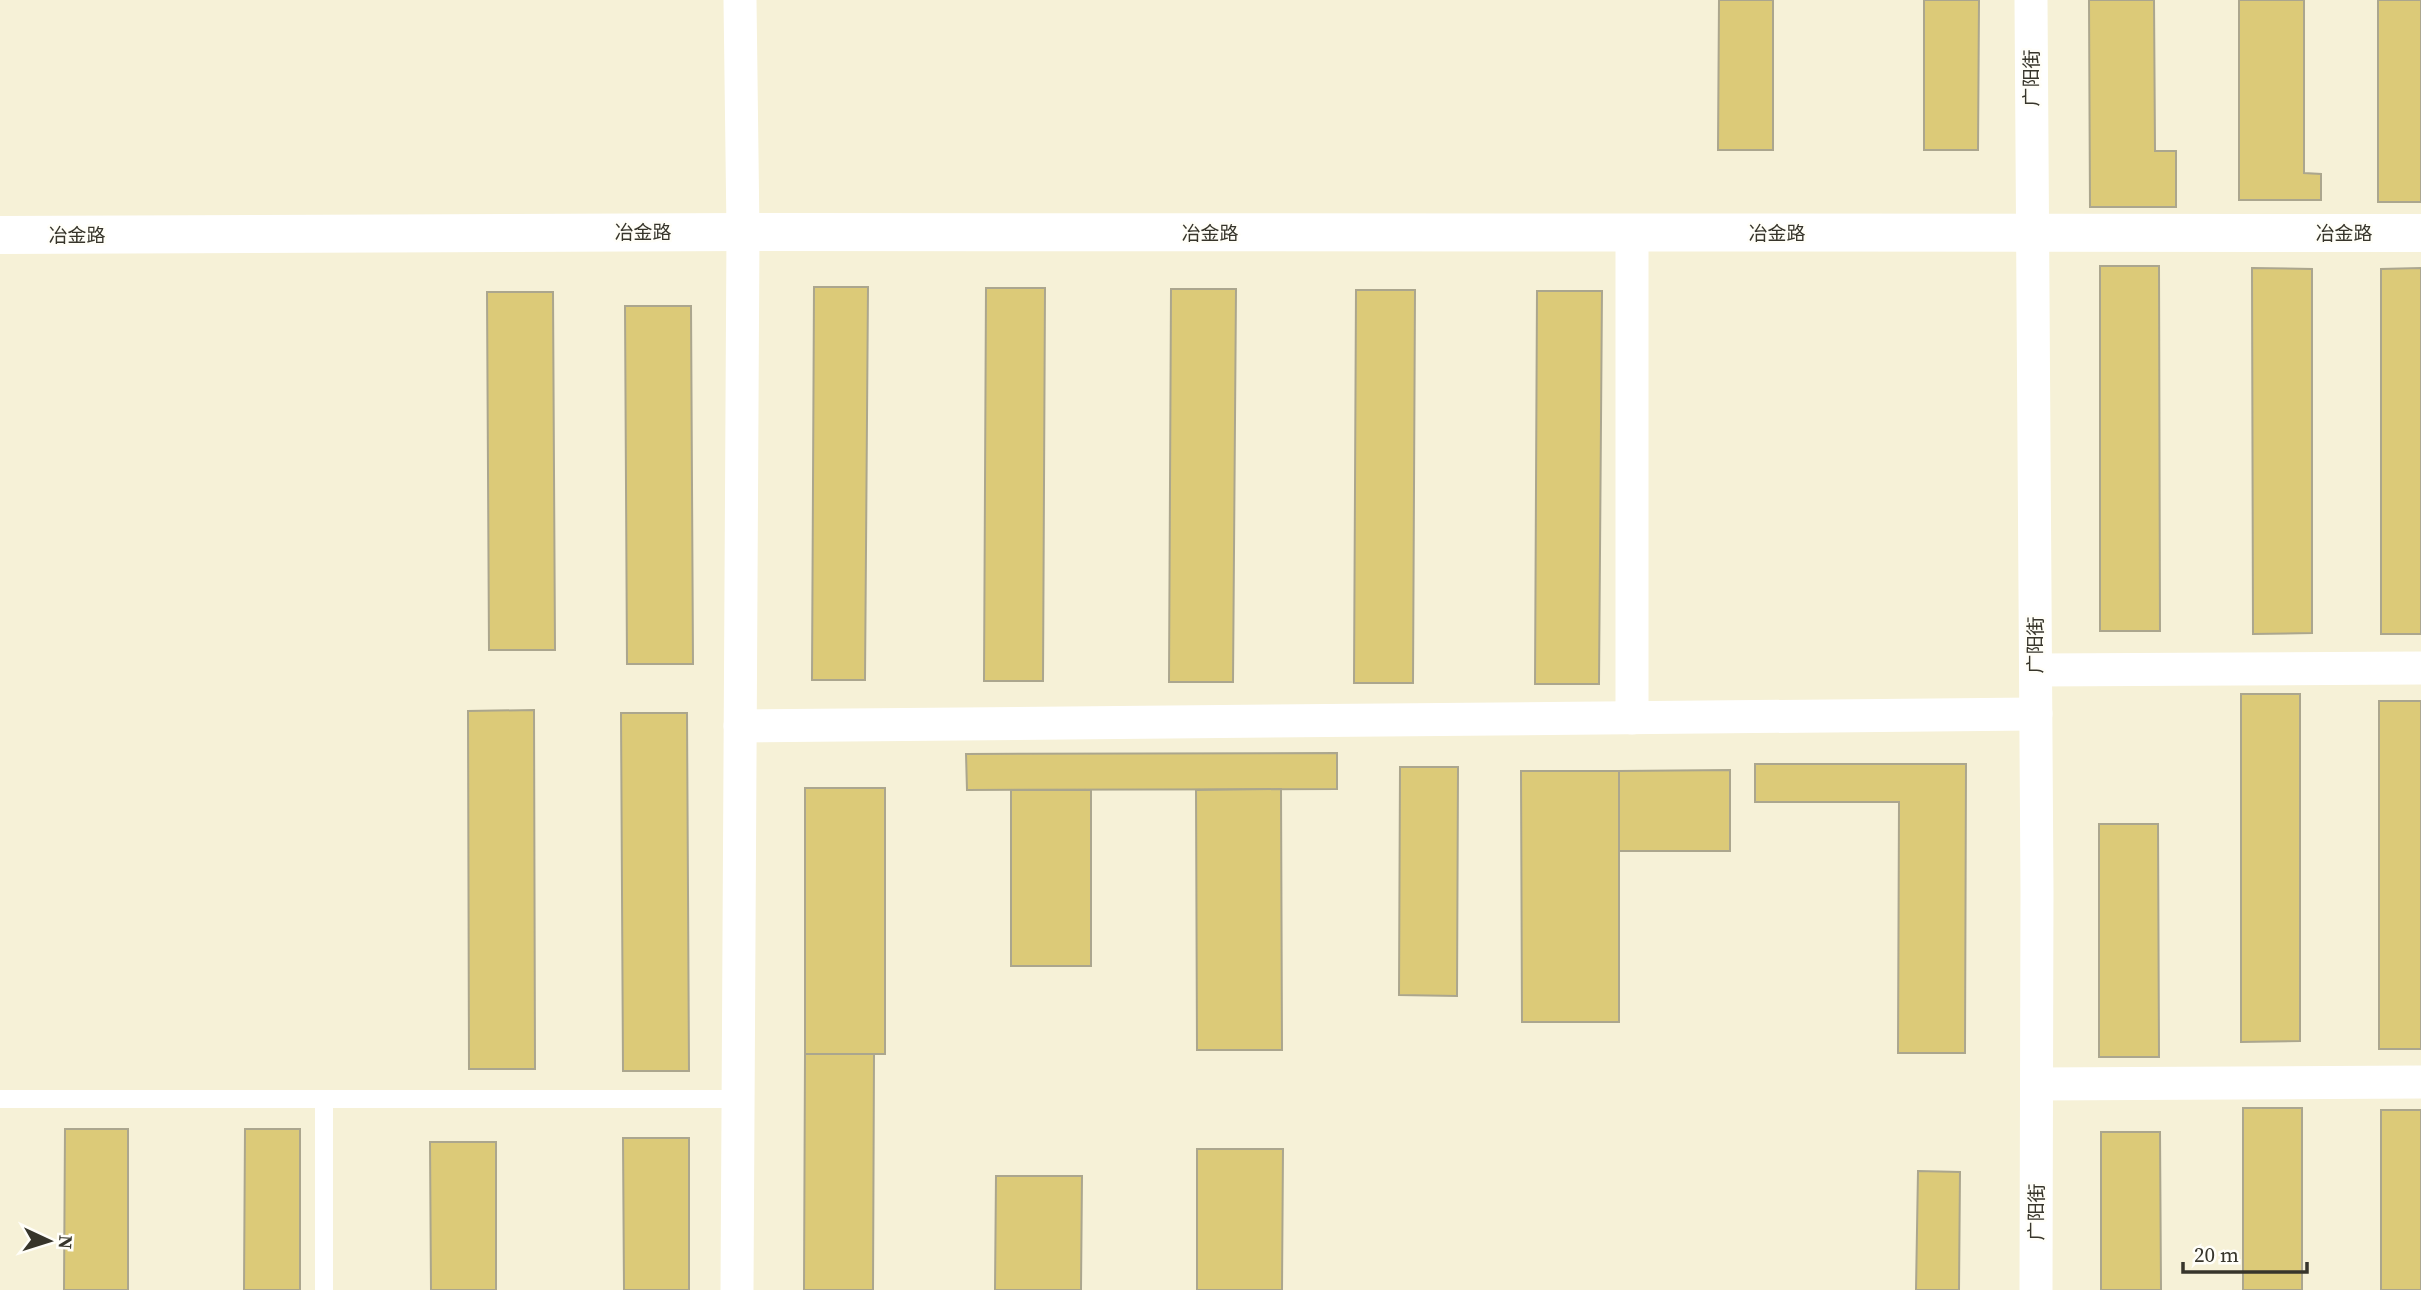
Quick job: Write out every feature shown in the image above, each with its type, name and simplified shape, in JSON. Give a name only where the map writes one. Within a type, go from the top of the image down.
[{"type":"street","points":[[737,1290],[743,232],[740,0]]},
{"type":"street","name":"广阳街","points":[[2031,0],[2036,714],[2036,1290]]},
{"type":"street","name":"冶金路","points":[[0,235],[743,232],[2421,233]]},
{"type":"street","points":[[1632,233],[1632,718]]},
{"type":"street","points":[[2035,670],[2421,668]]},
{"type":"street","points":[[740,726],[2036,714]]},
{"type":"street","points":[[2037,1084],[2421,1082]]},
{"type":"lane","points":[[0,1099],[738,1099]]},
{"type":"lane","points":[[324,1099],[324,1290]]},
{"type":"building","points":[[1719,0],[1773,0],[1773,150],[1718,150]]},
{"type":"building","points":[[1924,0],[1979,0],[1978,150],[1924,150]]},
{"type":"building","points":[[2089,0],[2154,0],[2155,151],[2176,151],[2176,207],[2090,207]]},
{"type":"building","points":[[2239,0],[2304,0],[2304,173],[2321,174],[2321,200],[2239,200]]},
{"type":"building","points":[[2378,0],[2421,0],[2421,202],[2378,202]]},
{"type":"building","points":[[2100,266],[2159,266],[2160,631],[2100,631]]},
{"type":"building","points":[[2252,268],[2312,269],[2312,633],[2253,634]]},
{"type":"building","points":[[2421,268],[2421,634],[2381,634],[2381,269]]},
{"type":"building","points":[[814,287],[868,287],[865,680],[812,680]]},
{"type":"building","points":[[986,288],[1045,288],[1043,681],[984,681]]},
{"type":"building","points":[[1171,289],[1236,289],[1233,682],[1169,682]]},
{"type":"building","points":[[1356,290],[1415,290],[1413,683],[1354,683]]},
{"type":"building","points":[[1537,291],[1602,291],[1599,684],[1535,684]]},
{"type":"building","points":[[487,292],[553,292],[555,650],[489,650]]},
{"type":"building","points":[[625,306],[691,306],[693,664],[627,664]]},
{"type":"building","points":[[2241,694],[2300,694],[2300,1041],[2241,1042]]},
{"type":"building","points":[[2379,701],[2421,701],[2421,1049],[2379,1049]]},
{"type":"building","points":[[534,710],[535,1069],[469,1069],[468,711]]},
{"type":"building","points":[[621,713],[687,713],[689,1071],[623,1071]]},
{"type":"building","points":[[1337,753],[1337,789],[967,790],[966,754]]},
{"type":"building","points":[[1755,764],[1966,764],[1965,1053],[1898,1053],[1899,802],[1755,802]]},
{"type":"building","points":[[1400,767],[1458,767],[1457,996],[1399,995]]},
{"type":"building","points":[[1730,770],[1730,851],[1619,851],[1619,771]]},
{"type":"building","points":[[1521,771],[1619,771],[1619,1022],[1522,1022]]},
{"type":"building","points":[[805,788],[885,788],[885,1054],[805,1054]]},
{"type":"building","points":[[1281,789],[1282,1050],[1197,1050],[1196,790]]},
{"type":"building","points":[[1011,790],[1091,790],[1091,966],[1011,966]]},
{"type":"building","points":[[2099,824],[2158,824],[2159,1057],[2099,1057]]},
{"type":"building","points":[[805,1054],[874,1054],[873,1290],[804,1290]]},
{"type":"building","points":[[2243,1108],[2302,1108],[2302,1290],[2243,1290]]},
{"type":"building","points":[[2381,1110],[2421,1110],[2421,1290],[2381,1290]]},
{"type":"building","points":[[65,1129],[128,1129],[128,1290],[64,1290]]},
{"type":"building","points":[[245,1129],[300,1129],[300,1290],[244,1290]]},
{"type":"building","points":[[2101,1132],[2160,1132],[2161,1290],[2101,1290]]},
{"type":"building","points":[[623,1138],[689,1138],[689,1290],[624,1290]]},
{"type":"building","points":[[430,1142],[496,1142],[496,1290],[431,1290]]},
{"type":"building","points":[[1197,1149],[1283,1149],[1282,1290],[1197,1290]]},
{"type":"building","points":[[1918,1171],[1960,1172],[1959,1290],[1916,1290]]},
{"type":"building","points":[[996,1176],[1082,1176],[1081,1290],[995,1290]]}]
